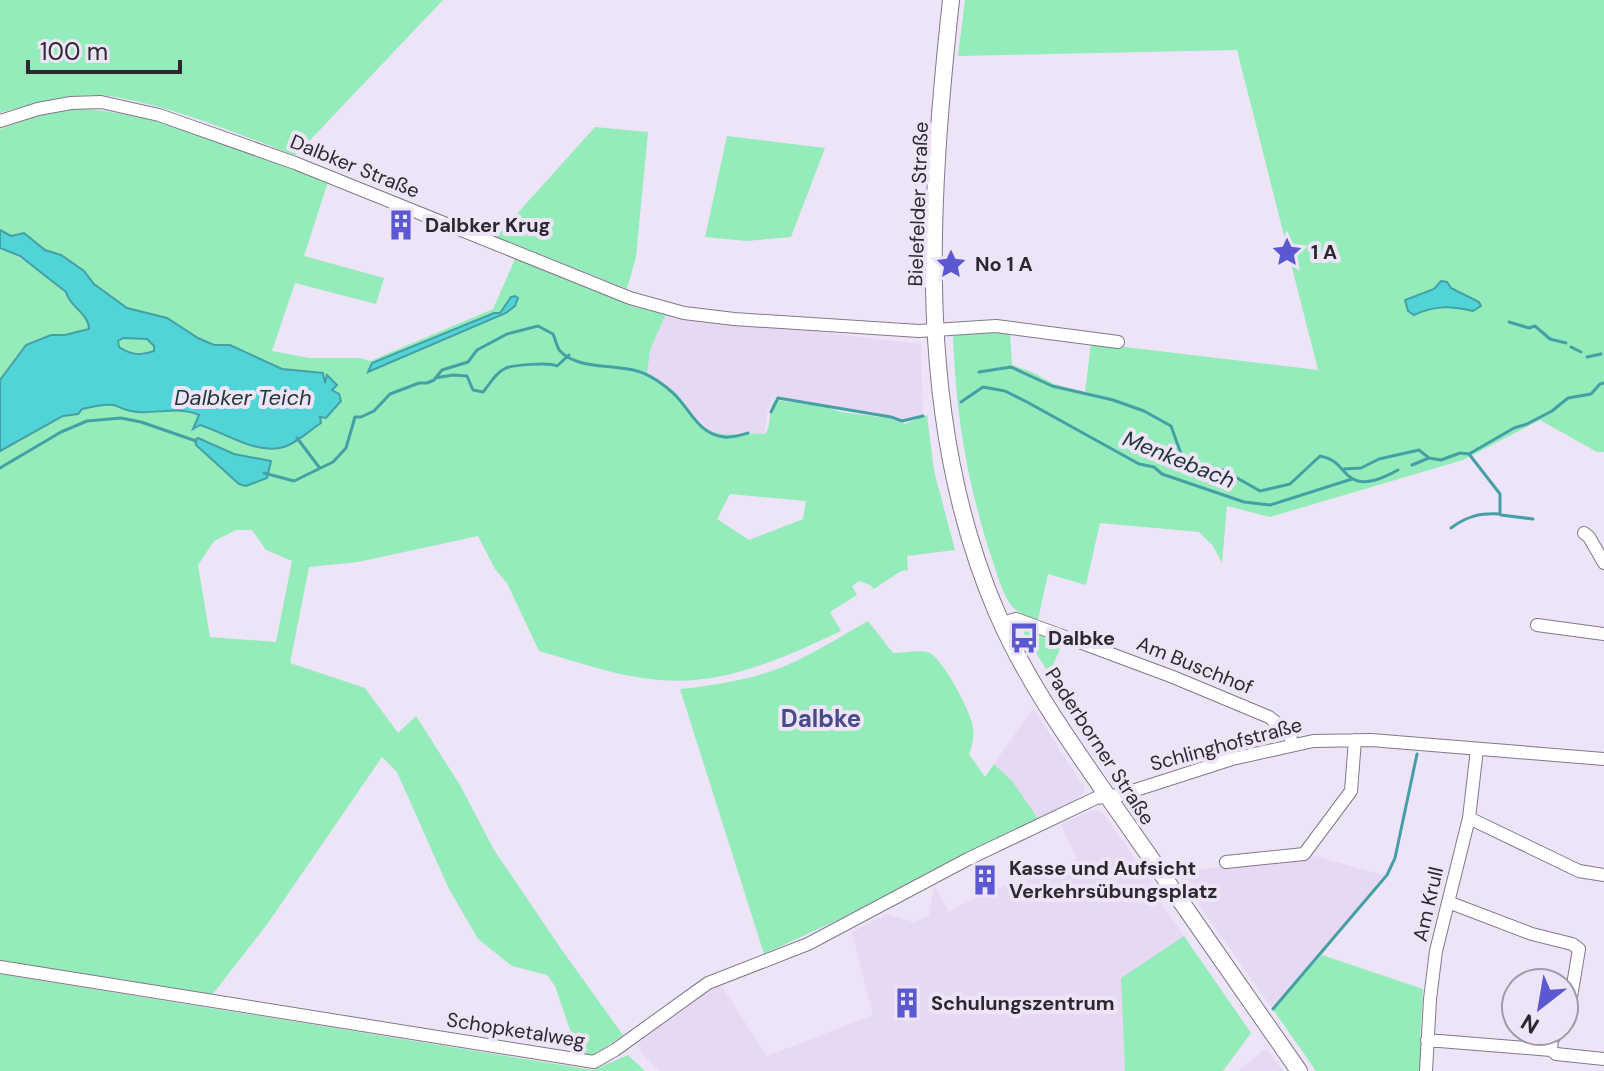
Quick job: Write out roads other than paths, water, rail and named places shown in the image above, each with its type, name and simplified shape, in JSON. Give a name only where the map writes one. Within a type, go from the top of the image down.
[{"type":"main road","name":"Bielefelder Straße","points":[[942,409],[936,330],[938,158],[951,0]]},
{"type":"main road","name":"Paderborner Straße","points":[[942,409],[964,517],[979,568],[1002,623],[1039,693],[1299,1071]]},
{"type":"street","name":"Dalbker Straße","points":[[0,121],[38,109],[101,102],[201,128],[662,308],[734,319],[936,330],[996,326],[1118,342]]},
{"type":"street","points":[[1584,533],[1604,563]]},
{"type":"street","name":"Am Buschhof","points":[[1002,623],[1016,619],[1173,677],[1269,717],[1288,732],[1293,744]]},
{"type":"street","points":[[1537,625],[1604,634]]},
{"type":"street","points":[[1226,862],[1304,854],[1351,791],[1355,740]]},
{"type":"street","name":"Schlinghofstraße","points":[[1108,797],[1293,744],[1355,740],[1604,759]]},
{"type":"street","name":"Am Krull","points":[[1426,1071],[1436,951],[1469,818],[1477,749]]},
{"type":"street","name":"Schopketalweg","points":[[0,967],[594,1062],[708,983],[808,944],[968,859],[1096,798],[1108,797]]},
{"type":"street","points":[[1469,818],[1579,871],[1604,875]]},
{"type":"street","points":[[1448,902],[1532,934],[1572,944],[1579,949],[1576,967]]},
{"type":"street","points":[[1427,1040],[1551,1050],[1556,1054],[1604,1059]]},
{"type":"water","name":"Dalbker Teich","points":[[0,230],[11,236],[24,233],[45,250],[61,255],[84,271],[94,284],[127,308],[167,318],[198,338],[214,345],[230,345],[282,369],[323,373],[325,383],[327,375],[337,385],[332,390],[339,394],[341,401],[326,418],[320,417],[321,423],[299,439],[273,449],[252,446],[200,425],[193,429],[199,415],[190,412],[143,412],[109,405],[63,416],[0,451],[0,380],[26,345],[51,335],[89,329],[86,319],[66,292],[20,256],[0,248]],"holes":[[[123,338],[147,339],[154,346],[154,351],[136,354],[119,347],[118,341]]]},
{"type":"water","points":[[1441,281],[1481,306],[1473,311],[1443,307],[1414,315],[1408,311],[1405,300],[1434,289]]},
{"type":"water","points":[[515,296],[518,298],[515,306],[506,313],[368,372],[372,363],[500,313]]},
{"type":"water","points":[[198,438],[234,454],[271,461],[267,478],[246,486],[239,484],[196,445]]},
{"type":"waterway","points":[[1509,322],[1529,328],[1535,326],[1550,339],[1566,343]]},
{"type":"waterway","name":"Menkebach","points":[[264,473],[294,481],[333,462],[346,448],[355,417],[374,411],[390,394],[427,383],[442,370],[468,362],[477,350],[507,334],[538,326],[553,334],[560,351],[576,361],[637,371],[657,380],[707,431],[727,437],[748,433]]},
{"type":"waterway","points":[[1571,347],[1581,352]]},
{"type":"waterway","points":[[1587,357],[1601,354]]},
{"type":"waterway","name":"Menkebach","points":[[435,378],[467,376],[473,390],[483,392],[506,368],[532,364],[557,366],[569,355]]},
{"type":"waterway","name":"Menkebach","points":[[979,372],[1011,367],[1052,386],[1113,400],[1144,411],[1171,426],[1184,462],[1192,468],[1223,470],[1260,491],[1290,484],[1320,456],[1336,463],[1348,476],[1358,481],[1376,480],[1398,470]]},
{"type":"waterway","name":"Menkebach","points":[[1412,465],[1429,458],[1441,460],[1460,453],[1469,454],[1552,411],[1568,398],[1591,394],[1604,383]]},
{"type":"waterway","name":"Menkebach","points":[[961,402],[983,387],[1005,391],[1139,464],[1244,502],[1270,505],[1352,479]]},
{"type":"waterway","name":"Menkebach","points":[[771,412],[778,398],[902,421],[923,416]]},
{"type":"waterway","points":[[0,468],[61,432],[87,421],[121,418],[196,441]]},
{"type":"waterway","points":[[297,438],[319,467]]},
{"type":"waterway","name":"Menkebach","points":[[1344,469],[1361,468],[1379,459],[1419,450],[1429,458]]},
{"type":"waterway","points":[[1451,528],[1474,516],[1500,514],[1500,494],[1469,454]]},
{"type":"waterway","points":[[1501,515],[1533,519]]},
{"type":"waterway","points":[[1273,1009],[1387,875],[1395,858],[1417,754]]},
{"type":"place","name":"Dalbker Krug","points":[[401,225]]},
{"type":"place","name":"1 A","points":[[1287,252]]},
{"type":"place","name":"No 1 A","points":[[951,264]]},
{"type":"place","name":"Dalbke","points":[[1024,638]]},
{"type":"place","name":"Kasse und Aufsicht Verkehrsübungsplatz","points":[[985,880]]},
{"type":"place","name":"Schulungszentrum","points":[[907,1003]]},
{"type":"district","name":"Dalbke","points":[[821,719]]}]
